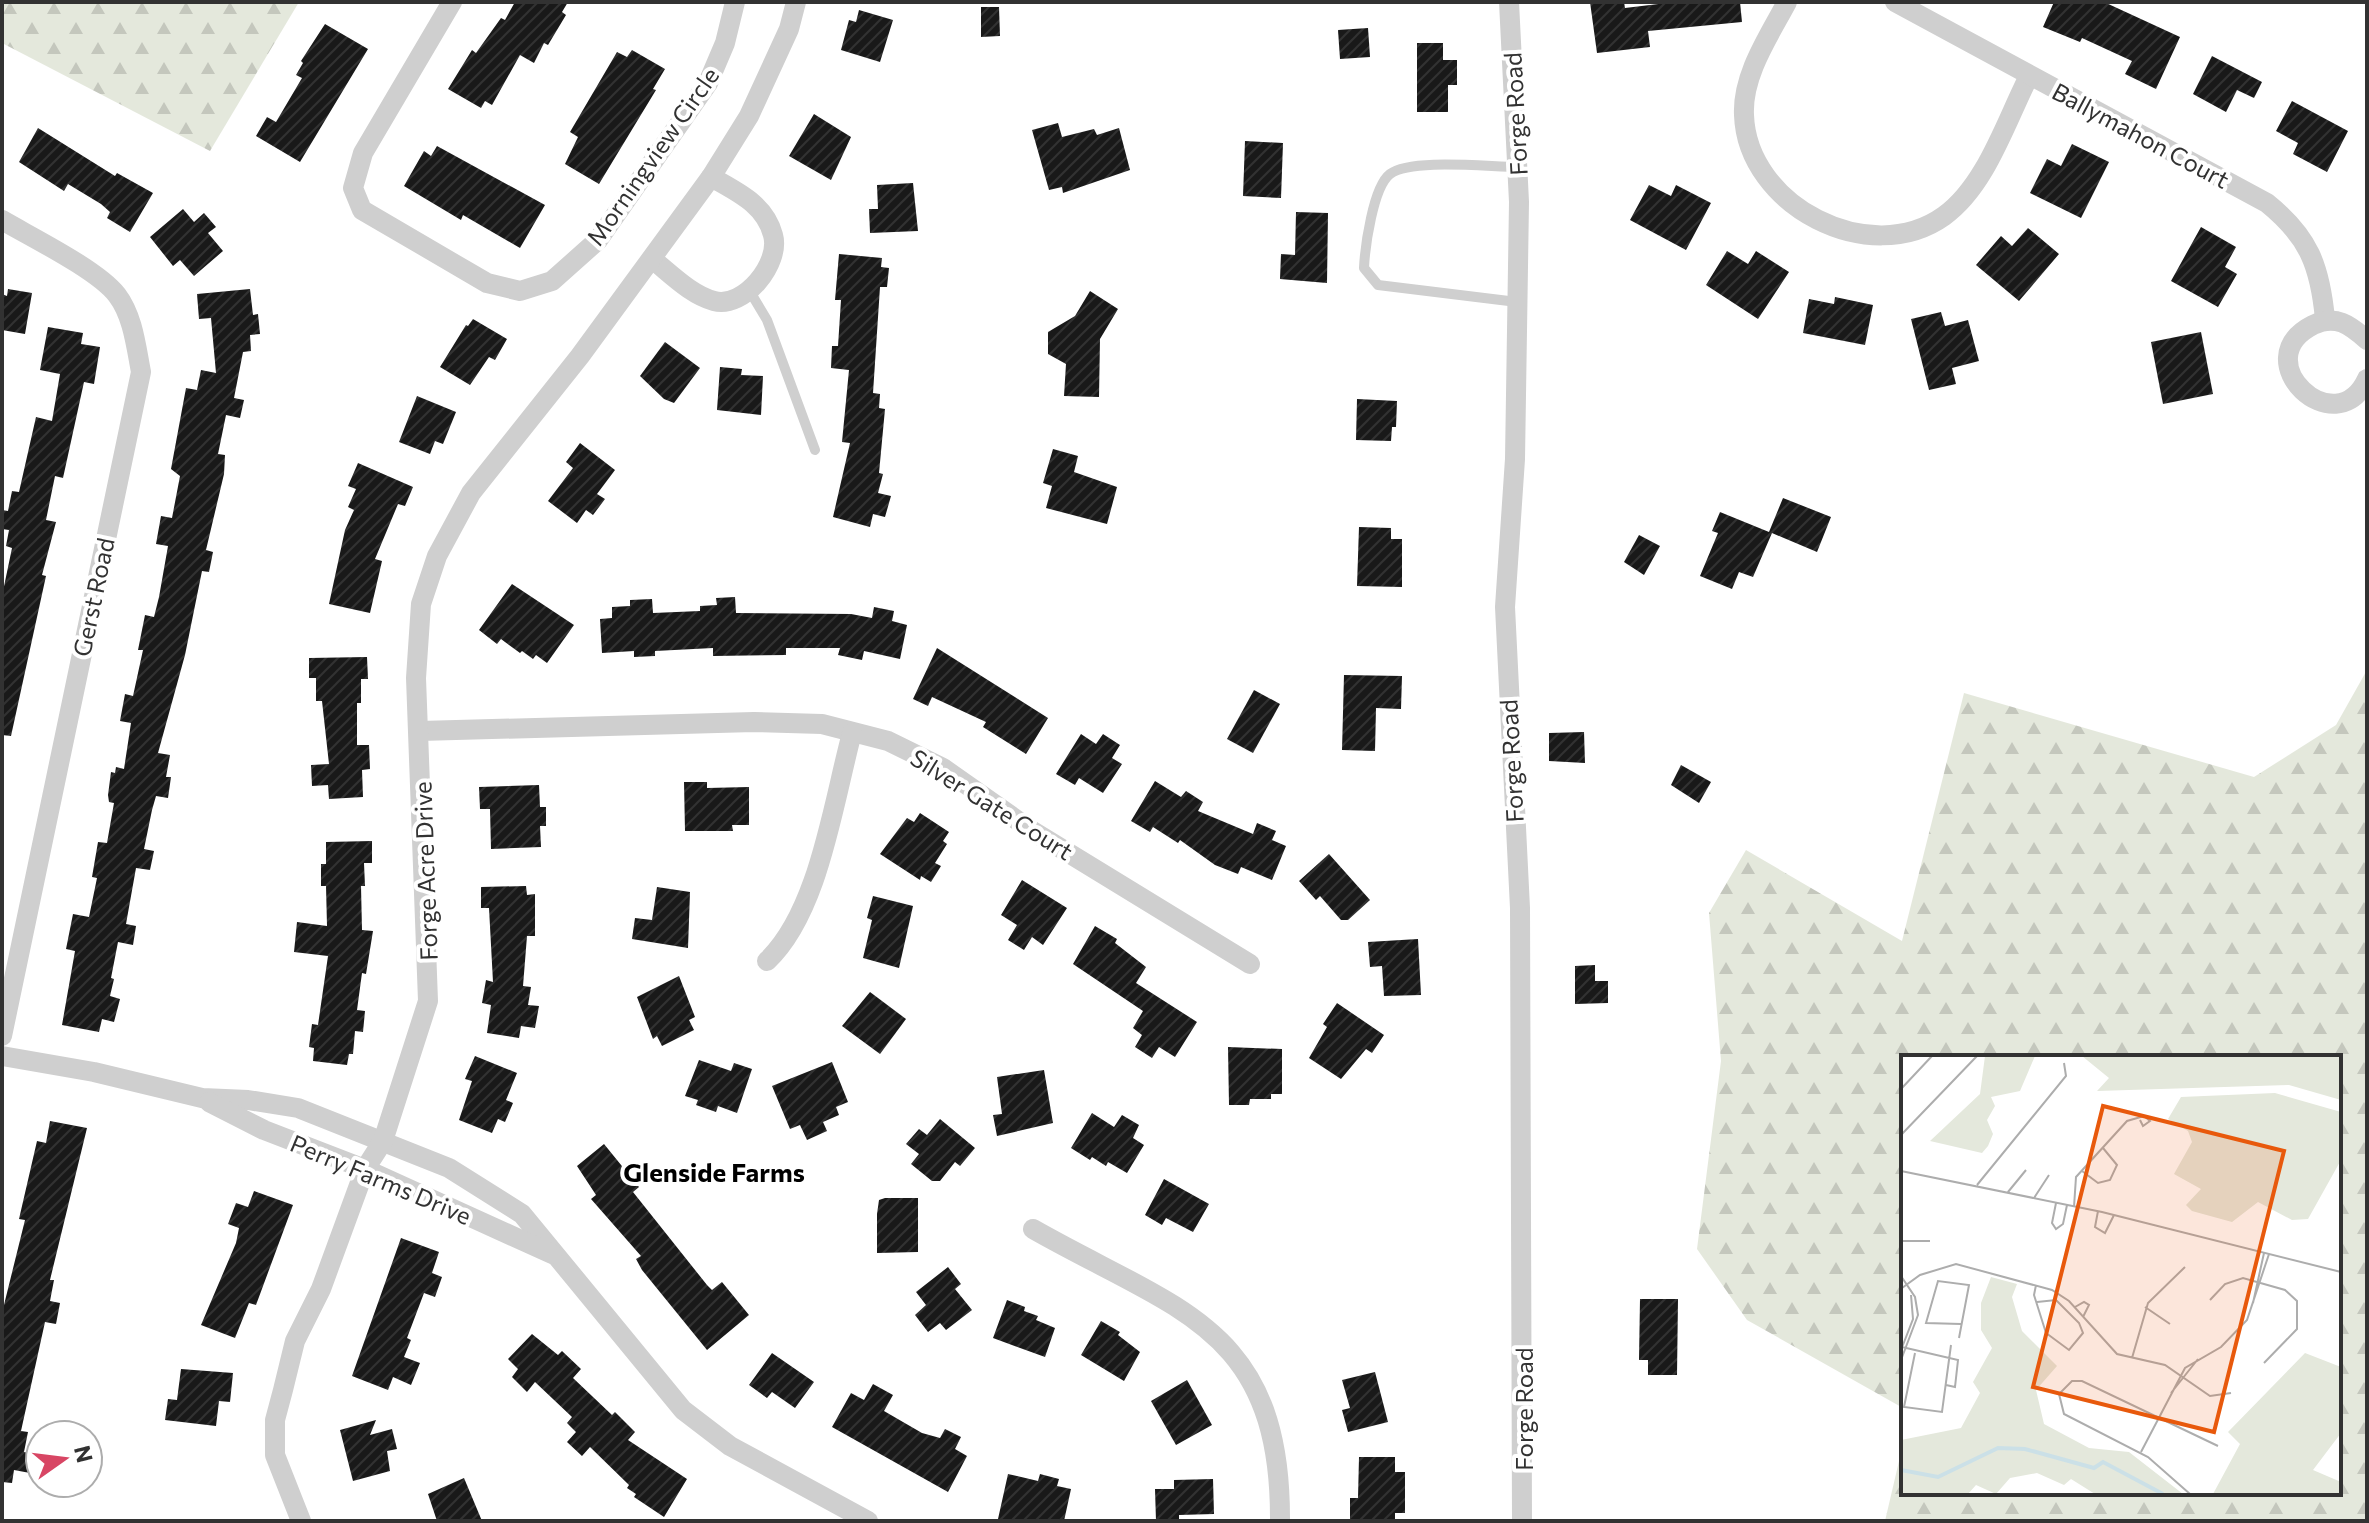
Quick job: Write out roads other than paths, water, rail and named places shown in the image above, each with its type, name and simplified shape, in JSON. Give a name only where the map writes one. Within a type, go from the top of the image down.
[{"type":"street","name":"Morningview Circle","points":[[452,2],[363,153],[353,188],[362,210],[487,283],[520,291],[552,281],[598,240],[708,83],[725,43],[735,2]]},
{"type":"street","name":"Forge Acre Drive","points":[[301,1521],[275,1455],[275,1420],[295,1341],[321,1289],[365,1169],[383,1141],[428,1001],[416,678],[421,604],[437,556],[471,493],[503,457],[711,177],[762,89],[789,29],[796,2]]},
{"type":"street","name":"Forge Road","points":[[1509,2],[1518,167],[1515,459],[1505,607],[1520,908],[1522,1521]]},
{"type":"street","points":[[1787,2],[1749,79],[1743,113],[1747,137],[1756,163],[1789,201],[1848,233],[1874,238],[1898,236],[1922,229],[1961,202],[1982,171],[2029,76]]},
{"type":"street","name":"Ballymahon Court","points":[[1895,2],[2235,184],[2290,222],[2306,242],[2318,271],[2325,319]]},
{"type":"street","points":[[652,259],[695,293],[716,302],[749,290],[769,261],[775,244],[773,232],[753,201],[711,177]]},
{"type":"street","name":"Gerst Road","points":[[2,220],[81,267],[117,294],[134,331],[141,372],[2,1036]]},
{"type":"street","points":[[2367,340],[2348,323],[2325,319],[2299,333],[2288,357],[2293,383],[2313,401],[2339,404],[2362,391],[2367,379]]},
{"type":"street","name":"Silver Gate Court","points":[[420,731],[739,722],[822,724],[888,741],[943,768],[1031,830],[1250,964]]},
{"type":"street","points":[[767,961],[787,942],[805,909],[852,733]]},
{"type":"street","name":"Perry Farms Drive","points":[[2,1056],[94,1072],[202,1098],[248,1100],[298,1108],[449,1168],[522,1214],[561,1258],[602,1316],[683,1410],[730,1446],[868,1521]]},
{"type":"street","name":"Perry Farms Drive","points":[[202,1098],[264,1130],[365,1169],[561,1258]]},
{"type":"street","points":[[1033,1229],[1197,1318],[1229,1348],[1250,1376],[1274,1440],[1280,1521]]},
{"type":"lane","points":[[1517,302],[1378,285],[1364,268],[1374,209],[1382,182],[1391,173],[1419,167],[1518,167]]},
{"type":"lane","points":[[749,290],[767,320],[815,450]]},
{"type":"district","name":"Glenside Farms","points":[[714,1171]]}]
